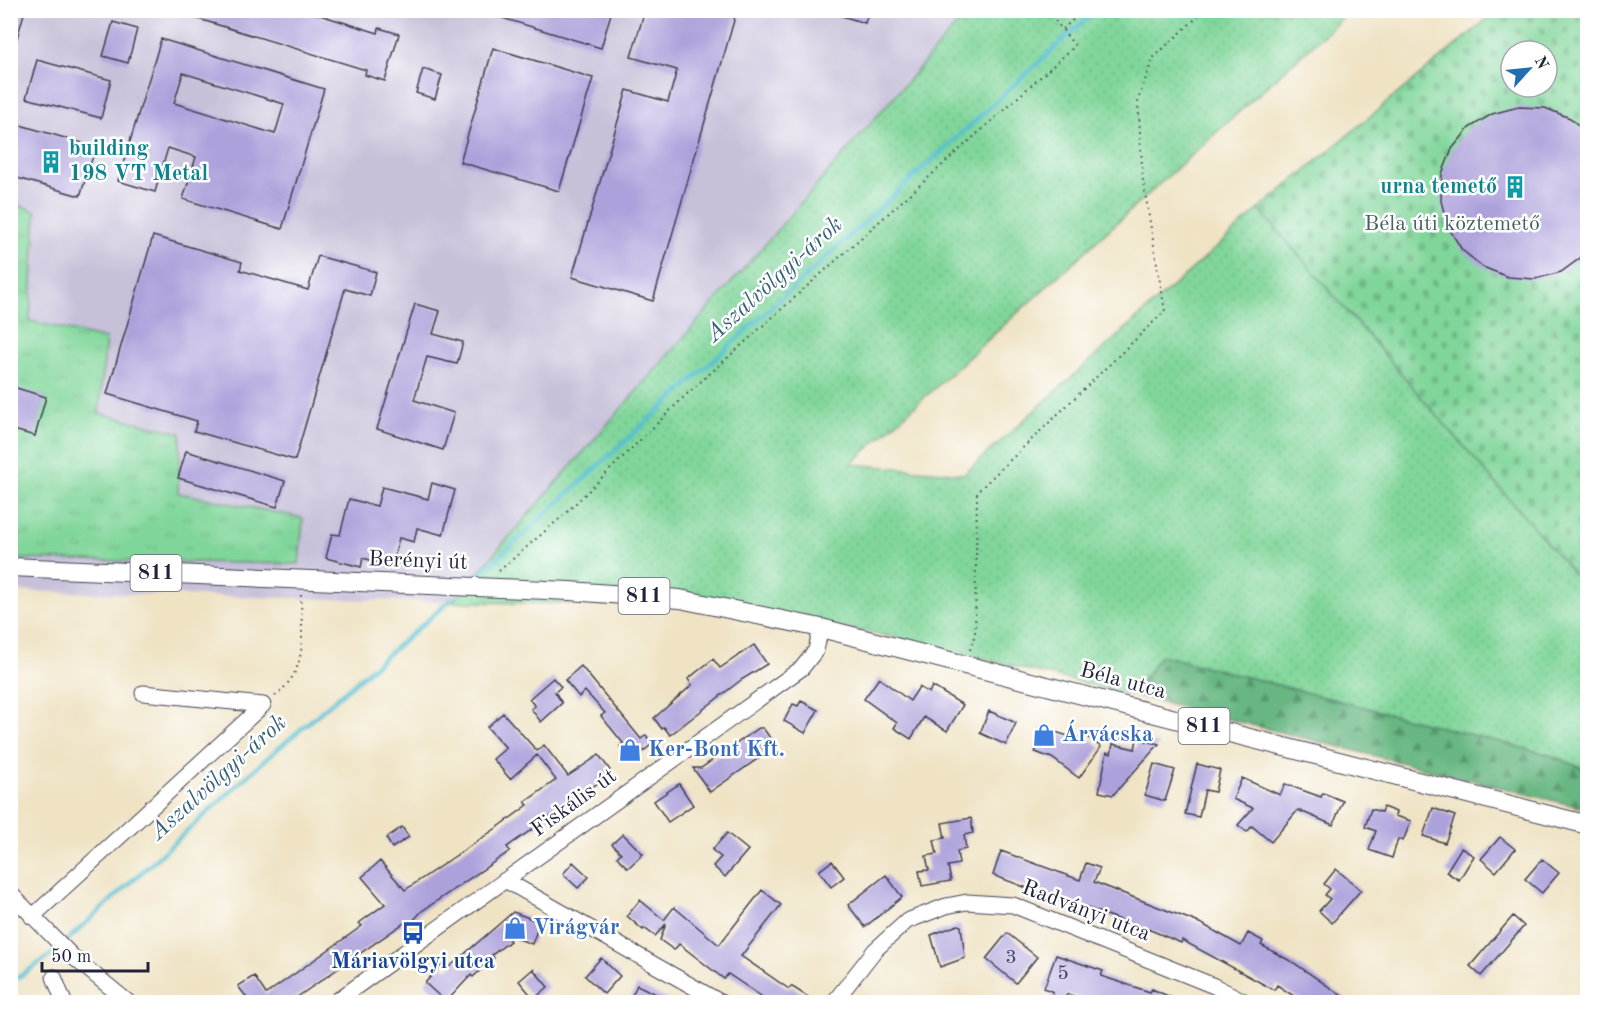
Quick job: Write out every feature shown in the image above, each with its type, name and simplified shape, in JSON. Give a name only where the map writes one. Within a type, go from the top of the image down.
[{"type":"main road","name":"Berényi út","points":[[10,567],[239,575],[301,581],[680,599],[820,628]]},
{"type":"main road","name":"Béla utca","points":[[820,628],[1587,825]]},
{"type":"street","name":"Fiskális út","points":[[335,1002],[802,668],[816,650],[820,628]]},
{"type":"street","points":[[143,693],[263,705]]},
{"type":"street","points":[[32,917],[263,705]]},
{"type":"street","points":[[505,880],[720,1002]]},
{"type":"street","points":[[10,893],[73,957],[128,1002]]},
{"type":"street","name":"Radványi utca","points":[[834,1002],[874,950],[907,921],[946,906],[967,902],[1013,905],[1214,986],[1246,1002]]},
{"type":"street","points":[[54,977],[64,1002]]},
{"type":"path","points":[[479,588],[566,513],[687,394],[1075,46],[1047,10]]},
{"type":"path","points":[[1064,29],[1083,10]]},
{"type":"path","points":[[975,634],[977,492],[1164,311],[1143,181],[1138,100],[1153,58],[1205,10]]},
{"type":"path","points":[[263,705],[289,684],[298,670],[302,653],[301,581]]},
{"type":"shaded area","points":[[11,11],[969,11],[452,602],[11,591]]},
{"type":"green space","points":[[969,11],[1350,11],[851,464],[964,474],[1259,209],[1587,589],[1587,770],[1550,755],[1161,655],[1132,695],[893,637],[717,605],[452,602]]},
{"type":"green space","name":"Béla úti köztemető","points":[[1497,11],[1587,11],[1587,589],[1259,209]]},
{"type":"green space","points":[[11,203],[36,211],[30,321],[106,339],[99,413],[181,433],[178,493],[303,518],[299,564],[11,559]]},
{"type":"green space","points":[[1161,655],[1550,755],[1587,770],[1587,809],[1132,695]]},
{"type":"building","points":[[10,10],[25,10],[14,49],[10,49]]},
{"type":"building","points":[[180,10],[304,10],[378,33],[379,28],[399,34],[385,81],[365,75],[366,70],[179,13]]},
{"type":"building","points":[[487,10],[612,10],[601,48],[486,13]]},
{"type":"building","points":[[645,10],[737,10],[653,301],[572,277],[627,90],[668,102],[677,70],[631,57]]},
{"type":"building","points":[[833,10],[869,10],[865,23],[832,13]]},
{"type":"building","points":[[113,22],[137,29],[128,63],[103,56]]},
{"type":"building","points":[[161,39],[324,89],[282,229],[183,199],[196,157],[168,148],[155,192],[118,181]],"holes":[[[183,73],[284,104],[275,134],[174,103]]]},
{"type":"building","points":[[493,48],[593,78],[559,191],[460,162]]},
{"type":"building","points":[[37,60],[111,80],[101,118],[26,98]]},
{"type":"building","points":[[423,69],[442,75],[435,99],[416,93]]},
{"type":"building","name":"urna temető","points":[[1518,107],[1545,108],[1570,118],[1587,133],[1587,253],[1561,272],[1535,279],[1508,277],[1483,267],[1462,250],[1448,227],[1441,201],[1442,174],[1452,149],[1469,128],[1492,114]]},
{"type":"building","name":"building 198 VT Metal","points":[[10,122],[96,147],[80,196],[10,176]]},
{"type":"building","points":[[153,236],[242,262],[240,270],[308,290],[318,256],[376,272],[370,296],[345,289],[295,460],[194,431],[197,421],[107,394]]},
{"type":"building","points":[[415,304],[440,311],[433,334],[463,342],[457,364],[427,357],[414,400],[454,413],[443,450],[377,429]]},
{"type":"building","points":[[10,386],[46,397],[35,436],[10,429]]},
{"type":"building","points":[[186,451],[285,481],[277,507],[178,478]]},
{"type":"building","points":[[432,483],[455,490],[443,535],[417,528],[414,542],[399,538],[392,566],[363,558],[361,567],[326,558],[332,534],[340,535],[349,499],[377,506],[382,487],[428,499]]},
{"type":"building","points":[[754,645],[767,664],[741,680],[670,735],[664,727],[662,729],[654,718],[692,685],[688,679],[713,659],[720,668]]},
{"type":"building","points":[[581,666],[641,739],[646,735],[652,744],[632,761],[620,746],[623,743],[601,716],[605,713],[585,691],[579,697],[565,680]]},
{"type":"building","points":[[553,678],[561,687],[555,692],[562,703],[541,722],[531,709],[535,706],[529,699]]},
{"type":"building","points":[[879,678],[910,701],[919,687],[929,693],[932,686],[963,705],[947,731],[924,717],[911,739],[894,728],[897,723],[864,699]]},
{"type":"building","points":[[801,701],[818,710],[805,733],[784,721],[793,704],[798,706]]},
{"type":"building","points":[[989,711],[1016,723],[1006,745],[980,733]]},
{"type":"building","points":[[503,713],[537,751],[544,745],[568,776],[599,755],[612,773],[507,847],[510,851],[422,911],[410,924],[407,921],[290,1002],[250,1002],[238,986],[254,976],[266,994],[362,926],[359,923],[385,904],[362,877],[380,861],[405,890],[501,825],[528,805],[525,802],[556,780],[537,755],[510,779],[493,759],[506,748],[487,727]]},
{"type":"building","points":[[759,728],[763,728],[776,746],[710,792],[693,768],[701,768]]},
{"type":"building","points":[[1042,728],[1078,739],[1083,734],[1101,747],[1079,778],[1052,758],[1035,752]]},
{"type":"building","points":[[1137,739],[1159,744],[1113,795],[1099,792],[1107,752],[1111,754],[1113,744],[1135,749]]},
{"type":"building","points":[[1154,764],[1175,770],[1165,801],[1145,795]]},
{"type":"building","points":[[1197,764],[1220,770],[1215,792],[1205,790],[1199,817],[1185,814]]},
{"type":"building","points":[[1242,778],[1280,795],[1285,784],[1321,797],[1323,793],[1343,801],[1333,825],[1298,810],[1271,842],[1252,826],[1247,832],[1238,825],[1253,808],[1233,799]]},
{"type":"building","points":[[679,784],[693,805],[668,822],[654,801]]},
{"type":"building","points":[[1383,807],[1396,812],[1395,816],[1411,821],[1403,841],[1398,839],[1392,858],[1369,850],[1376,831],[1365,827],[1371,809],[1381,812]]},
{"type":"building","points":[[1433,808],[1455,816],[1445,843],[1423,836]]},
{"type":"building","points":[[971,818],[973,833],[964,835],[966,849],[957,851],[959,864],[948,866],[951,881],[922,886],[919,871],[929,870],[926,856],[937,854],[934,840],[945,838],[942,823]]},
{"type":"building","points":[[402,827],[409,837],[392,848],[386,838]]},
{"type":"building","points":[[727,833],[748,850],[725,877],[713,866],[721,857],[712,850]]},
{"type":"building","points":[[623,834],[643,854],[628,868],[617,857],[621,853],[612,844]]},
{"type":"building","points":[[1500,837],[1515,849],[1496,872],[1481,859]]},
{"type":"building","points":[[1461,848],[1474,856],[1459,880],[1446,872]]},
{"type":"building","points":[[1001,851],[1080,880],[1086,863],[1100,868],[1094,882],[1202,924],[1241,946],[1248,933],[1263,941],[1261,945],[1294,963],[1351,1002],[1303,1002],[1277,985],[1274,990],[1182,940],[1181,943],[1148,929],[1147,932],[1129,926],[1130,924],[1085,907],[1084,910],[993,875]]},
{"type":"building","points":[[1542,859],[1559,873],[1542,893],[1525,879]]},
{"type":"building","points":[[832,861],[844,877],[831,887],[819,871]]},
{"type":"building","points":[[573,862],[589,877],[578,888],[563,874]]},
{"type":"building","points":[[1336,869],[1361,890],[1332,923],[1319,911],[1330,899],[1325,895],[1330,889],[1324,884]]},
{"type":"building","points":[[886,875],[902,897],[865,927],[848,905]]},
{"type":"building","points":[[762,890],[781,905],[741,956],[789,989],[791,986],[816,1002],[770,1002],[728,974],[724,979],[679,944],[674,950],[660,940],[666,924],[655,936],[644,928],[643,930],[627,916],[640,900],[664,920],[674,907],[719,945]]},
{"type":"building","points":[[513,912],[540,922],[532,944],[505,934],[510,941],[492,955],[494,958],[473,977],[471,975],[446,1002],[425,983],[442,964],[447,969]]},
{"type":"building","points":[[1513,916],[1524,926],[1481,976],[1470,966]]},
{"type":"building","points":[[958,925],[961,926],[965,958],[940,967],[931,935]]},
{"type":"building","points":[[1007,933],[1037,957],[1016,983],[986,959]]},
{"type":"building","points":[[1056,955],[1103,971],[1101,976],[1150,992],[1152,989],[1182,1002],[1090,1002],[1067,994],[1064,1002],[1049,1002],[1053,992],[1044,988]]},
{"type":"building","points":[[601,958],[620,976],[604,994],[585,976]]},
{"type":"building","points":[[533,969],[548,987],[534,999],[519,981]]},
{"type":"building","points":[[637,985],[673,1002],[629,1002]]},
{"type":"waterway","name":"Aszalvölgyi-árok","points":[[477,577],[1096,10]]},
{"type":"waterway","name":"Aszalvölgyi-árok","points":[[10,983],[51,955],[265,760],[452,599]]},
{"type":"place","name":"building 198 VT Metal","points":[[51,162]]},
{"type":"place","name":"urna temető","points":[[1515,187]]},
{"type":"place","name":"Árvácska","points":[[1044,735]]},
{"type":"place","name":"Ker-Bont Kft.","points":[[630,750]]},
{"type":"place","name":"Virágvár","points":[[515,928]]},
{"type":"place","name":"Máriavölgyi utca","points":[[413,933]]}]
